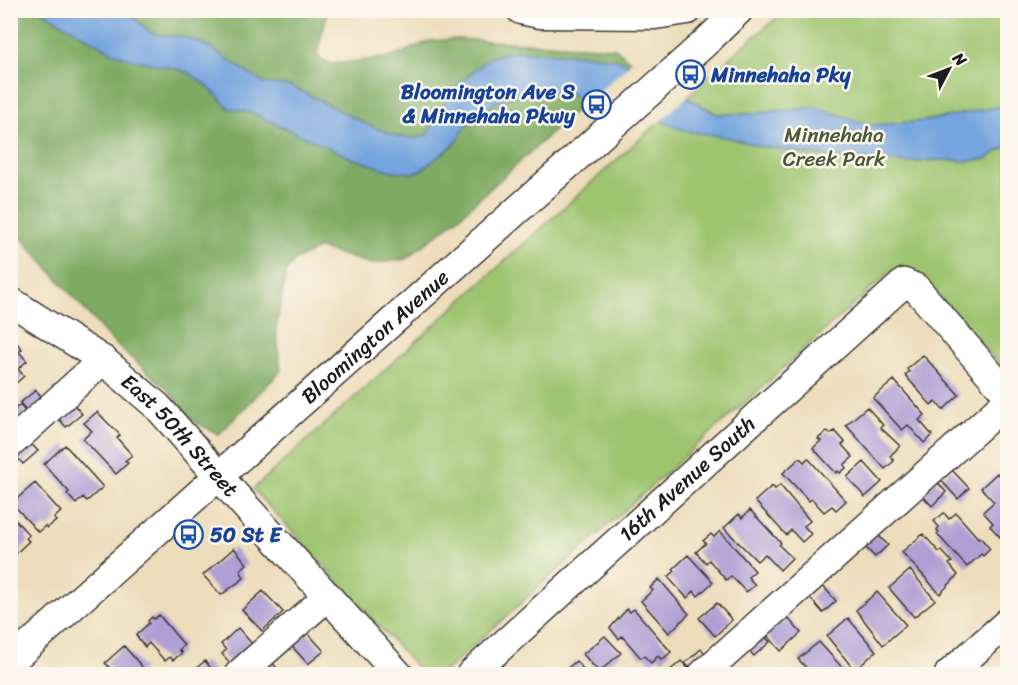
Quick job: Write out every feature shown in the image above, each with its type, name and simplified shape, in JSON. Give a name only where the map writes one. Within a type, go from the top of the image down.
[{"type":"street","points":[[521,10],[540,14],[632,15],[655,15],[688,10]]},
{"type":"street","name":"Bloomington Avenue","points":[[10,662],[740,10]]},
{"type":"street","name":"16th Avenue South","points":[[471,675],[904,283],[916,288],[1008,395]]},
{"type":"street","name":"East 50th Street","points":[[10,301],[103,360],[158,406],[398,675]]},
{"type":"street","points":[[10,444],[103,360]]},
{"type":"street","points":[[703,675],[1008,401]]},
{"type":"street","points":[[239,675],[328,596]]},
{"type":"street","points":[[949,675],[1008,622]]},
{"type":"green space","points":[[171,10],[179,16],[199,19],[217,11],[328,11],[317,52],[319,58],[332,64],[392,57],[429,41],[457,39],[615,48],[630,61],[457,219],[406,259],[371,264],[319,248],[295,260],[286,272],[276,329],[281,371],[219,434],[194,422],[168,390],[112,341],[20,236],[11,230],[10,11]]},
{"type":"green space","name":"Minnehaha Creek Park","points":[[785,11],[1007,11],[1007,373],[921,276],[907,267],[890,272],[442,674],[423,674],[253,489],[737,51]]},
{"type":"water","points":[[41,11],[126,11],[153,34],[183,37],[201,43],[263,83],[291,86],[368,125],[399,137],[417,138],[427,135],[452,90],[489,58],[517,51],[589,55],[620,60],[717,114],[747,114],[816,107],[870,125],[925,121],[1007,105],[1007,146],[986,159],[973,161],[938,160],[906,163],[812,155],[686,131],[595,95],[537,93],[517,95],[494,103],[465,127],[456,143],[420,171],[412,173],[392,171],[351,158],[252,113],[229,108],[206,85],[189,73],[112,52]]},
{"type":"pier","points":[[631,63],[689,95],[657,124],[592,98]]},
{"type":"building","points":[[15,341],[22,349],[19,352],[27,361],[18,369],[24,376],[13,386],[10,382],[10,345]]},
{"type":"building","points":[[923,355],[959,395],[943,410],[935,401],[931,405],[905,375],[909,372],[907,369]]},
{"type":"building","points":[[894,380],[925,415],[919,420],[932,435],[924,443],[908,425],[902,430],[873,398]]},
{"type":"building","points":[[36,390],[44,400],[29,413],[20,403]]},
{"type":"building","points":[[67,397],[82,414],[66,427],[52,411]]},
{"type":"building","points":[[20,405],[27,414],[13,427],[10,424],[10,413]]},
{"type":"building","points":[[867,407],[883,425],[880,427],[900,446],[890,456],[894,461],[885,469],[846,425]]},
{"type":"building","points":[[97,412],[120,435],[117,438],[132,455],[125,461],[128,463],[116,474],[83,439],[92,431],[84,423]]},
{"type":"building","points":[[827,431],[830,434],[835,431],[845,442],[842,445],[853,457],[844,465],[846,468],[840,473],[838,471],[836,473],[813,448],[821,441],[818,439]]},
{"type":"building","points":[[24,436],[38,451],[23,464],[10,450]]},
{"type":"building","points":[[65,445],[103,487],[87,501],[83,497],[76,504],[67,494],[69,492],[44,464]]},
{"type":"building","points":[[800,458],[804,462],[808,458],[846,501],[836,510],[832,506],[824,512],[812,499],[809,501],[783,473]]},
{"type":"building","points":[[864,462],[882,482],[865,497],[847,477]]},
{"type":"building","points":[[951,469],[969,488],[958,499],[940,479]]},
{"type":"building","points":[[997,473],[1008,485],[1008,530],[1000,537],[990,526],[993,523],[983,512],[994,502],[981,488]]},
{"type":"building","points":[[933,478],[946,492],[932,506],[918,491]]},
{"type":"building","points":[[35,483],[61,512],[54,518],[56,521],[38,532],[12,503]]},
{"type":"building","points":[[780,485],[810,521],[804,526],[811,534],[802,542],[791,530],[786,535],[755,501],[772,486],[775,489]]},
{"type":"building","points":[[750,510],[792,558],[780,570],[765,554],[757,561],[724,528],[739,514],[742,518]]},
{"type":"building","points":[[944,513],[949,519],[956,513],[990,549],[967,567],[937,534],[939,527],[934,521]]},
{"type":"building","points":[[10,514],[29,535],[26,538],[29,541],[12,557]]},
{"type":"building","points":[[720,531],[755,571],[748,577],[755,585],[746,592],[731,576],[726,580],[709,560],[706,563],[696,552],[706,543],[703,541],[711,534],[714,537]]},
{"type":"building","points":[[874,531],[888,545],[875,557],[861,543]]},
{"type":"building","points":[[923,534],[939,552],[942,551],[952,562],[949,564],[958,575],[940,594],[902,552]]},
{"type":"building","points":[[234,548],[247,564],[240,570],[244,578],[221,595],[203,575]]},
{"type":"building","points":[[688,555],[713,582],[698,596],[694,591],[687,598],[668,577]]},
{"type":"building","points":[[910,570],[935,600],[914,617],[889,588]]},
{"type":"building","points":[[659,579],[689,614],[669,633],[641,601],[653,590],[650,588]]},
{"type":"building","points":[[823,586],[836,601],[823,613],[810,598]]},
{"type":"building","points":[[263,591],[283,612],[262,631],[242,610]]},
{"type":"building","points":[[877,592],[906,625],[883,645],[856,610]]},
{"type":"building","points":[[717,603],[732,620],[715,636],[699,618]]},
{"type":"building","points":[[627,609],[630,612],[634,609],[671,652],[662,660],[658,656],[651,663],[644,656],[641,658],[622,636],[619,639],[610,628]]},
{"type":"building","points":[[159,615],[184,645],[179,650],[182,653],[173,660],[170,657],[165,661],[149,643],[145,647],[136,635],[152,617],[154,619]]},
{"type":"building","points":[[787,617],[801,633],[781,651],[767,635]]},
{"type":"building","points":[[848,618],[876,651],[855,671],[827,636]]},
{"type":"building","points":[[238,628],[253,645],[231,664],[222,654],[226,650],[221,644]]},
{"type":"building","points":[[303,628],[324,651],[308,664],[287,641]]},
{"type":"building","points":[[761,632],[770,642],[754,656],[745,646]]},
{"type":"building","points":[[605,636],[621,653],[599,672],[583,654]]},
{"type":"building","points":[[819,642],[848,674],[812,674],[798,659]]},
{"type":"building","points":[[124,646],[144,669],[138,674],[116,674],[105,663]]},
{"type":"building","points":[[701,649],[711,659],[695,674],[685,663]]},
{"type":"building","points":[[269,659],[282,674],[252,674]]},
{"type":"building","points":[[205,661],[216,674],[189,674]]},
{"type":"building","points":[[576,661],[588,674],[561,674]]},
{"type":"building","points":[[681,661],[694,674],[666,674]]},
{"type":"place","name":"Minnehaha Pky","points":[[690,75]]},
{"type":"place","name":"Bloomington Ave S & Minnehaha Pkwy","points":[[596,104]]},
{"type":"place","name":"50 St E","points":[[189,535]]}]
